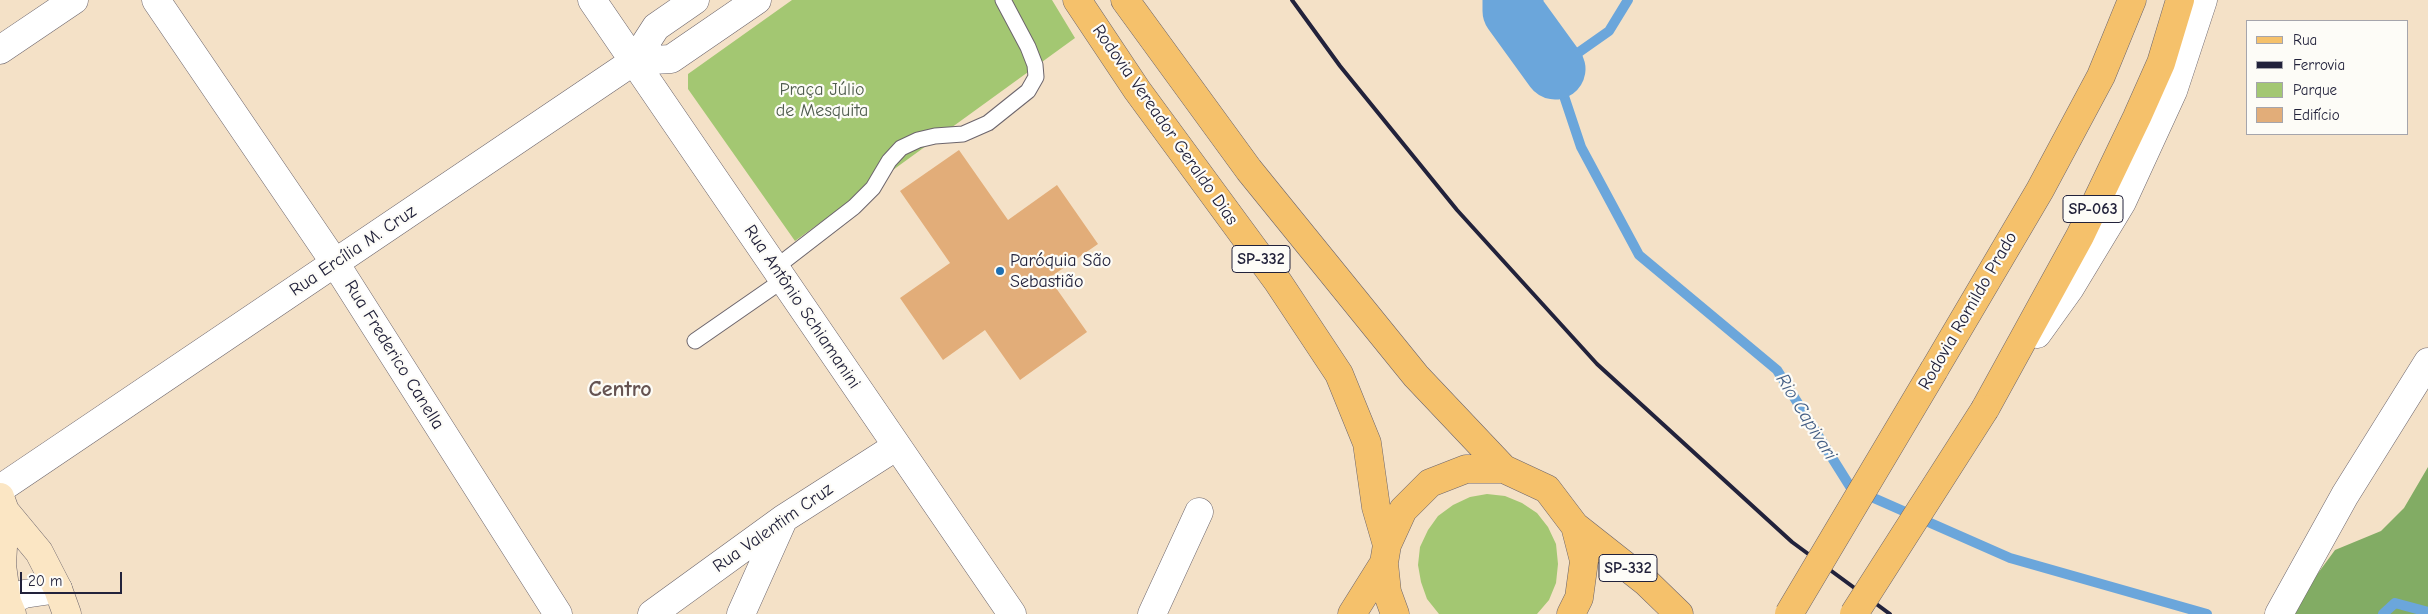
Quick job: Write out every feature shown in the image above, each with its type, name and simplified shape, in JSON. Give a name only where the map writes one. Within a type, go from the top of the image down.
[{"type":"main road","name":"Rodovia Vereador Geraldo Dias","points":[[1077,0],[1137,90],[1278,282],[1339,374],[1367,443],[1385,554]]},
{"type":"main road","name":"SP-332","points":[[1125,0],[1261,185],[1416,376],[1504,469],[1547,489],[1575,526],[1646,582],[1679,614]]},
{"type":"main road","name":"Rodovia Romildo Prado","points":[[1789,614],[2040,190],[2102,76],[2132,0]]},
{"type":"main road","name":"SP-063","points":[[1854,614],[1990,401],[2080,236],[2161,62],[2180,0]]},
{"type":"main road","name":"SP-332","points":[[1395,614],[1386,592],[1385,554],[1402,510],[1430,483],[1466,469],[1504,469]]},
{"type":"main road","points":[[2,499],[38,552],[58,589],[68,614]]},
{"type":"main road","points":[[2,499],[2,565],[6,608]]},
{"type":"main road","name":"SP-332","points":[[1571,614],[1579,598],[1584,561],[1575,526]]},
{"type":"main road","points":[[1352,614],[1385,554]]},
{"type":"street","points":[[0,50],[74,0]]},
{"type":"street","name":"Rua Frederico Canella","points":[[156,0],[335,263],[558,614]]},
{"type":"street","name":"Rua Antônio Schiamanini","points":[[592,0],[1012,614]]},
{"type":"street","name":"Rua Ercília M. Cruz","points":[[2,499],[630,55],[656,27],[695,0]]},
{"type":"street","points":[[630,55],[672,59],[757,0]]},
{"type":"street","points":[[1990,401],[2070,288],[2122,202],[2173,91],[2203,0]]},
{"type":"street","points":[[2280,610],[2345,495],[2428,362]]},
{"type":"street","name":"Rua Valentim Cruz","points":[[652,614],[783,519],[897,446]]},
{"type":"street","points":[[1152,614],[1199,512]]},
{"type":"street","points":[[741,614],[783,519]]},
{"type":"street","points":[[6,608],[31,592],[58,589]]},
{"type":"lane","points":[[695,341],[779,274],[854,208],[873,188],[889,161],[902,148],[918,140],[935,136],[963,134],[988,123],[1028,90],[1036,78],[1035,65],[1028,47],[1003,0]]},
{"type":"green space","name":"Praça Júlio de Mesquita","points":[[792,0],[1052,0],[1075,38],[795,241],[688,89],[688,74]]},
{"type":"green space","points":[[2428,467],[2428,614],[2288,614],[2335,550],[2381,531],[2404,508]]},
{"type":"green space","points":[[1487,494],[1505,496],[1522,503],[1537,513],[1548,527],[1556,544],[1558,564],[1556,583],[1549,600],[1537,614],[1439,614],[1427,599],[1418,565],[1420,547],[1428,530],[1438,516],[1453,505],[1470,497]]},
{"type":"building","name":"Paróquia São Sebastião","points":[[959,150],[1008,220],[1057,185],[1098,244],[1049,278],[1087,332],[1020,380],[985,330],[943,360],[900,298],[950,263],[900,191]]},
{"type":"waterway","name":"Rio Capivari","points":[[1513,0],[1513,11],[1555,69]]},
{"type":"waterway","name":"Rio Capivari","points":[[1628,0],[1609,31],[1555,69],[1581,147],[1639,255],[1777,370],[1851,488],[2010,558],[2207,614]]},
{"type":"waterway","name":"Rio Capivari","points":[[2383,614],[2395,603],[2428,612]]},
{"type":"railway","points":[[1292,0],[1340,66],[1457,210],[1597,364],[1792,542],[1890,614]]},
{"type":"place","name":"Paróquia São Sebastião","points":[[1000,271]]},
{"type":"district","name":"Centro","points":[[620,390]]}]
